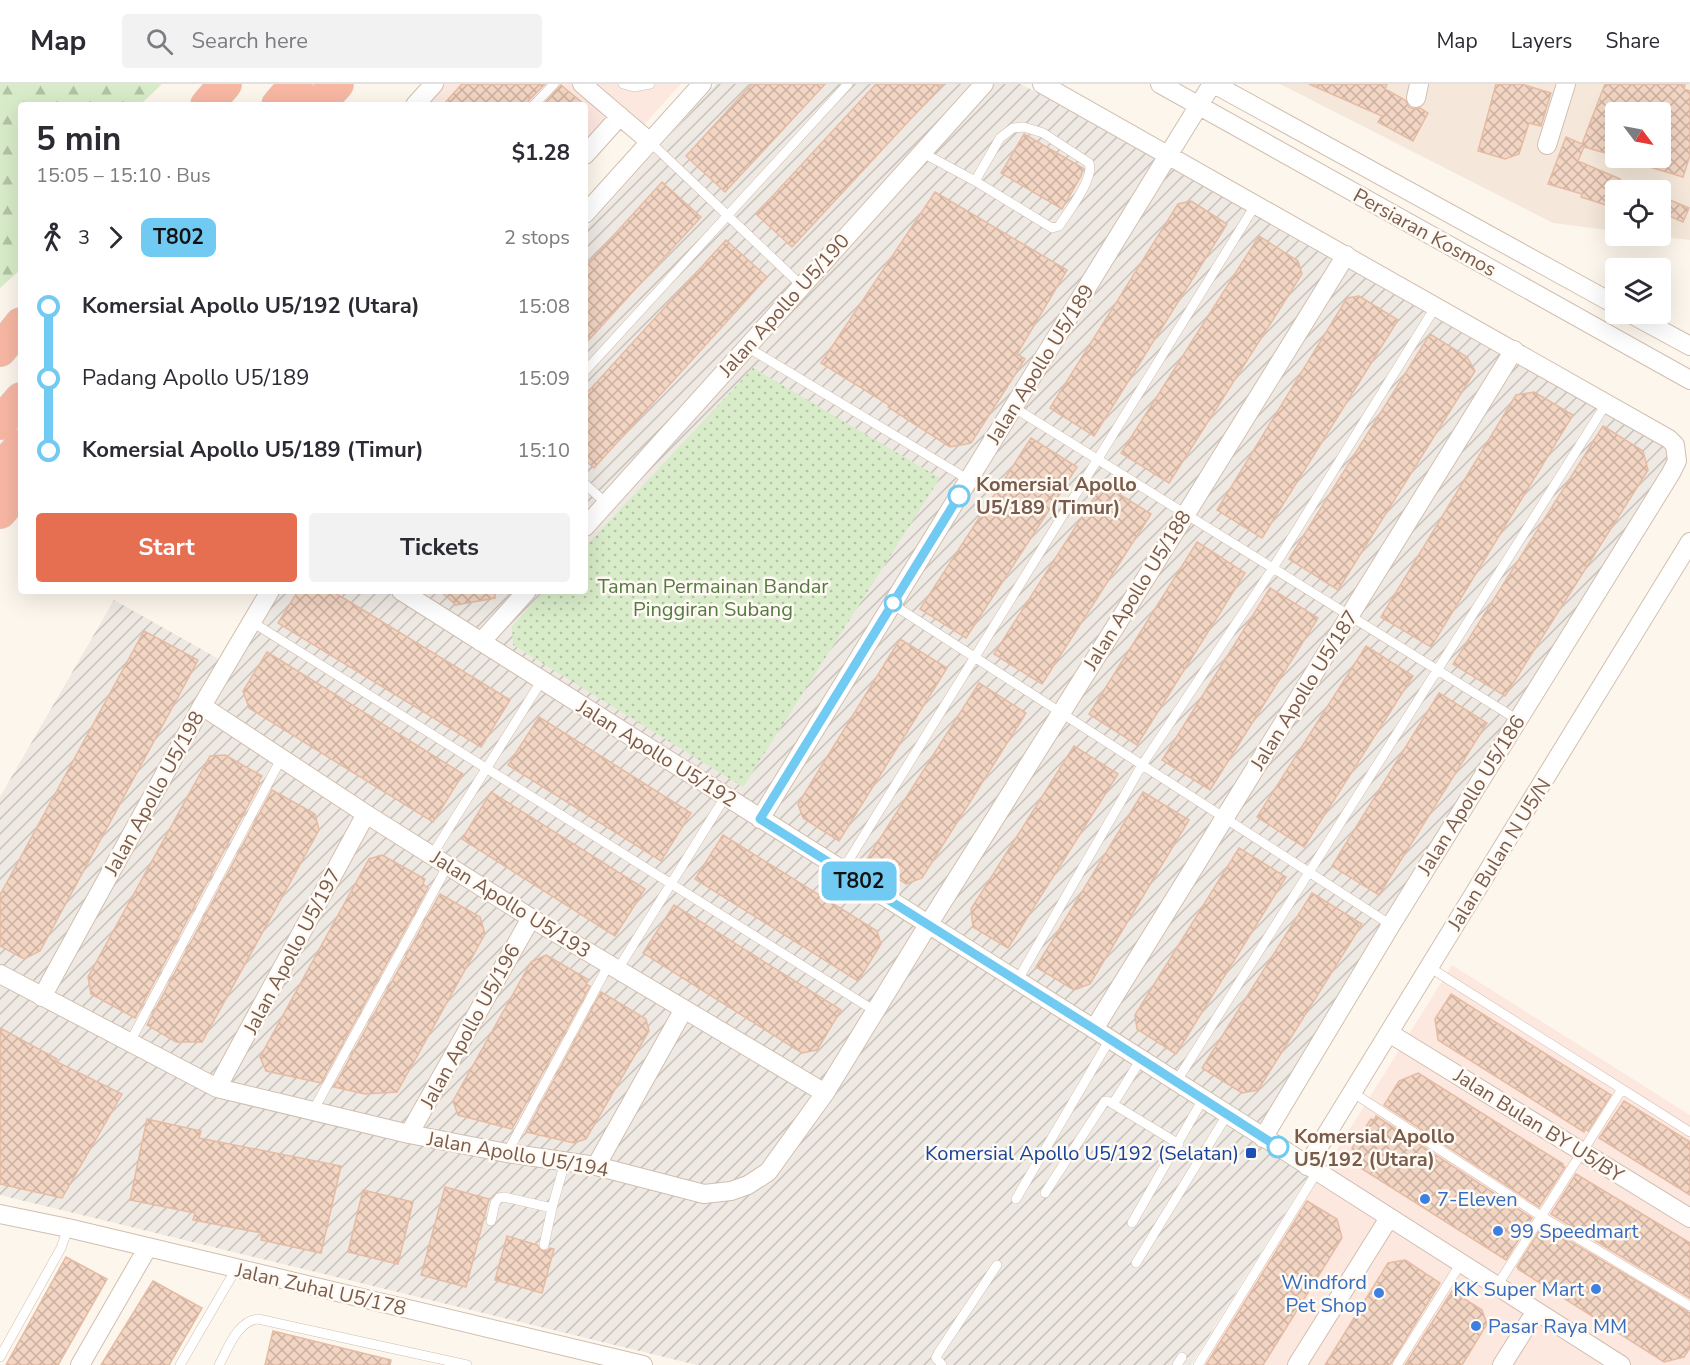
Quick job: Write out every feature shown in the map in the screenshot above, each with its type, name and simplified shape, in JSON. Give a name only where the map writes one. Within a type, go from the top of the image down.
[{"type":"highway","points":[[210,102],[225,84]]},
{"type":"highway","points":[[223,102],[238,84]]},
{"type":"highway","points":[[269,102],[284,84]]},
{"type":"highway","points":[[281,102],[296,84]]},
{"type":"highway","points":[[295,102],[307,84]]},
{"type":"highway","points":[[321,102],[337,84]]},
{"type":"highway","points":[[0,350],[18,328]]},
{"type":"highway","points":[[0,362],[18,341]]},
{"type":"highway","points":[[0,412],[18,391]]},
{"type":"highway","points":[[0,423],[18,402]]},
{"type":"highway","points":[[0,470],[18,449]]},
{"type":"highway","points":[[0,512],[18,491]]},
{"type":"street","points":[[418,102],[434,84]]},
{"type":"street","points":[[582,84],[650,142]]},
{"type":"street","points":[[588,211],[702,84]]},
{"type":"street","name":"Jalan Apollo U5/190","points":[[588,523],[984,84]]},
{"type":"street","points":[[1042,84],[1606,404]]},
{"type":"street","name":"Persiaran Kosmos","points":[[1160,84],[1690,380]]},
{"type":"street","name":"Jalan Apollo U5/189","points":[[760,819],[1213,84]]},
{"type":"street","name":"Persiaran Kosmos","points":[[1213,84],[1605,299]]},
{"type":"street","points":[[1547,145],[1566,84]]},
{"type":"street","points":[[588,152],[620,116]]},
{"type":"street","name":"Jalan Apollo U5/188","points":[[928,925],[1346,255]]},
{"type":"street","points":[[1649,324],[1690,346]]},
{"type":"street","name":"Jalan Apollo U5/187","points":[[1094,1029],[1514,350]]},
{"type":"street","name":"Jalan Apollo U5/186","points":[[1263,1138],[1391,925],[1677,461],[1676,445],[1669,439],[1606,404]]},
{"type":"street","name":"Jalan Bulan N U5/N","points":[[1312,1169],[1353,1092],[1690,542]]},
{"type":"street","name":"Jalan Apollo U5/198","points":[[42,997],[202,706],[268,594]]},
{"type":"street","name":"Jalan Apollo U5/192","points":[[406,594],[1621,1365]]},
{"type":"street","points":[[481,642],[524,594]]},
{"type":"street","name":"Jalan Apollo U5/193","points":[[202,706],[366,814],[531,918],[825,1093]]},
{"type":"street","name":"Jalan Apollo U5/197","points":[[218,1088],[366,814]]},
{"type":"street","name":"Jalan Apollo U5/196","points":[[410,1134],[531,918]]},
{"type":"street","name":"Jalan Apollo U5/194","points":[[0,974],[218,1088],[410,1134],[507,1153],[596,1166],[704,1194],[731,1191],[748,1185],[768,1172],[825,1093],[928,925]]},
{"type":"street","points":[[596,1166],[684,1009]]},
{"type":"street","name":"Jalan Bulan BY U5/BY","points":[[1389,1033],[1690,1218]]},
{"type":"street","name":"Jalan Zuhal U5/178","points":[[0,1214],[68,1228],[638,1364]]},
{"type":"street","points":[[1297,1365],[1389,1218]]},
{"type":"street","points":[[80,1365],[148,1247]]},
{"type":"street","points":[[1502,1365],[1536,1311]]},
{"type":"lane","points":[[537,102],[554,84]]},
{"type":"lane","points":[[623,84],[634,87],[650,84]]},
{"type":"lane","points":[[588,368],[848,84]]},
{"type":"lane","points":[[923,153],[975,181],[1052,228],[1059,226],[1089,177],[1091,167],[1089,163],[1042,133],[1024,127],[1013,128],[1000,138],[975,181]]},
{"type":"lane","points":[[650,142],[801,285]]},
{"type":"lane","points":[[842,871],[1256,204]]},
{"type":"lane","points":[[1017,981],[1142,765],[1273,568],[1436,306]]},
{"type":"lane","points":[[747,347],[969,480]]},
{"type":"lane","points":[[1176,1082],[1606,404]]},
{"type":"lane","points":[[1013,408],[1518,720]]},
{"type":"lane","points":[[588,487],[606,503]]},
{"type":"lane","points":[[892,604],[1391,925]]},
{"type":"lane","points":[[252,622],[875,1011]]},
{"type":"lane","points":[[432,855],[542,680]]},
{"type":"lane","points":[[130,1042],[282,759]]},
{"type":"lane","points":[[507,1153],[613,967],[672,884],[725,797]]},
{"type":"lane","points":[[313,1111],[448,865]]},
{"type":"lane","points":[[1429,967],[1690,1132]]},
{"type":"lane","points":[[1016,1199],[1110,1039]]},
{"type":"lane","points":[[1113,1104],[1141,1059]]},
{"type":"lane","points":[[1497,1286],[1622,1089]]},
{"type":"lane","points":[[1353,1092],[1540,1216],[1690,1306]]},
{"type":"lane","points":[[1132,1223],[1203,1099]]},
{"type":"lane","points":[[1045,1193],[1102,1103],[1108,1101],[1179,1144]]},
{"type":"lane","points":[[1136,1263],[1227,1114]]},
{"type":"lane","points":[[544,1245],[565,1162]]},
{"type":"lane","points":[[1198,1365],[1312,1169]]},
{"type":"lane","points":[[491,1221],[495,1203],[499,1198],[504,1197],[552,1208]]},
{"type":"lane","points":[[0,1357],[61,1248],[68,1228]]},
{"type":"lane","points":[[1397,1365],[1461,1263]]},
{"type":"lane","points":[[942,1365],[936,1358],[939,1352],[997,1265]]},
{"type":"lane","points":[[180,1365],[236,1269]]},
{"type":"lane","points":[[219,1365],[242,1325],[249,1320],[258,1319],[467,1365]]},
{"type":"shaded area","points":[[443,84],[681,84],[644,125],[621,106],[588,143],[588,102],[427,102]]},
{"type":"shaded area","points":[[716,84],[1021,84],[1669,448],[1671,460],[1254,1139],[1309,1175],[1191,1365],[697,1365],[0,1195],[0,797],[114,600],[233,667],[276,594],[588,594],[588,227]]},
{"type":"shaded area","points":[[1280,84],[1690,84],[1690,240],[1671,238],[1671,180],[1605,180],[1605,230],[1553,223]]},
{"type":"shaded area","points":[[1452,965],[1690,1115],[1690,1365],[1203,1365]]},
{"type":"green space","points":[[0,84],[162,84],[143,102],[18,102],[18,272],[0,288]]},
{"type":"green space","name":"Taman Permainan Bandar Pinggiran Subang","points":[[753,368],[940,478],[743,787],[513,645],[512,626],[541,594],[588,594],[588,544]]},
{"type":"building","points":[[462,84],[545,84],[528,102],[446,102]]},
{"type":"building","points":[[752,84],[825,84],[725,192],[686,156]]},
{"type":"building","points":[[876,84],[943,84],[792,247],[756,214]]},
{"type":"building","points":[[1309,84],[1387,84],[1385,89],[1405,100],[1409,107],[1420,108],[1428,113],[1413,141],[1378,122],[1382,116]]},
{"type":"building","points":[[1496,84],[1521,84],[1551,93],[1541,126],[1529,123],[1519,154],[1505,159],[1478,151]]},
{"type":"building","points":[[1605,84],[1685,84],[1684,89],[1690,91],[1690,155],[1683,177],[1653,168],[1671,168],[1671,102],[1605,102],[1605,153],[1584,147],[1578,161],[1620,179],[1605,180],[1605,205],[1581,197],[1582,194],[1548,184],[1566,137],[1582,144]]},
{"type":"building","points":[[561,85],[581,102],[546,102]]},
{"type":"building","points":[[1024,134],[1083,168],[1081,176],[1062,209],[1001,173]]},
{"type":"building","points":[[662,182],[701,217],[588,341],[588,264]]},
{"type":"building","points":[[935,192],[1067,270],[1017,354],[1025,359],[971,443],[950,447],[888,407],[889,405],[821,363]]},
{"type":"building","points":[[1191,201],[1227,224],[1094,436],[1050,408],[1178,204]]},
{"type":"building","points":[[1671,201],[1689,208],[1683,222],[1671,217]]},
{"type":"building","points":[[1259,236],[1298,261],[1302,274],[1169,483],[1121,453]]},
{"type":"building","points":[[726,240],[767,277],[594,468],[588,463],[588,392]]},
{"type":"building","points":[[1359,296],[1398,320],[1262,538],[1217,510],[1347,298]]},
{"type":"building","points":[[1430,334],[1467,357],[1475,371],[1338,590],[1289,559]]},
{"type":"building","points":[[1534,392],[1573,415],[1431,647],[1381,617],[1516,395]]},
{"type":"building","points":[[1603,426],[1643,451],[1648,470],[1505,696],[1453,664]]},
{"type":"building","points":[[1031,438],[1077,467],[966,638],[920,609]]},
{"type":"building","points":[[1103,484],[1151,514],[1042,684],[994,654]]},
{"type":"building","points":[[1197,542],[1245,573],[1137,745],[1089,714]]},
{"type":"building","points":[[1270,588],[1318,618],[1210,790],[1162,760]]},
{"type":"building","points":[[296,594],[337,594],[510,700],[481,747],[278,623]]},
{"type":"building","points":[[443,594],[495,594],[495,598],[456,605]]},
{"type":"building","points":[[144,631],[198,660],[40,951],[24,959],[0,946],[0,895]]},
{"type":"building","points":[[900,639],[947,668],[839,841],[803,818],[798,804]]},
{"type":"building","points":[[1366,646],[1413,676],[1304,847],[1257,817]]},
{"type":"building","points":[[267,652],[463,774],[433,822],[249,708],[243,691]]},
{"type":"building","points":[[979,683],[1026,713],[922,878],[906,884],[867,859]]},
{"type":"building","points":[[1439,693],[1487,723],[1379,895],[1332,866]]},
{"type":"building","points":[[539,717],[691,813],[661,861],[508,765]]},
{"type":"building","points":[[1074,746],[1118,774],[1008,948],[973,927],[971,909]]},
{"type":"building","points":[[225,755],[262,776],[258,782],[260,783],[135,1018],[91,994],[88,977],[210,756]]},
{"type":"building","points":[[272,790],[315,814],[319,830],[202,1042],[176,1042],[147,1025]]},
{"type":"building","points":[[491,792],[645,889],[615,936],[462,839]]},
{"type":"building","points":[[1143,792],[1189,820],[1090,984],[1074,990],[1036,967]]},
{"type":"building","points":[[723,835],[877,931],[881,944],[858,981],[695,879]]},
{"type":"building","points":[[1239,848],[1286,877],[1176,1054],[1137,1029],[1135,1015]]},
{"type":"building","points":[[382,855],[425,879],[423,884],[428,888],[321,1083],[266,1071],[260,1057],[369,859]]},
{"type":"building","points":[[1312,893],[1362,924],[1258,1090],[1242,1093],[1202,1068]]},
{"type":"building","points":[[440,894],[480,917],[485,934],[397,1092],[365,1094],[334,1087]]},
{"type":"building","points":[[674,905],[841,1010],[817,1050],[802,1053],[643,953]]},
{"type":"building","points":[[546,955],[589,980],[586,984],[590,986],[512,1129],[458,1115],[453,1101],[531,962]]},
{"type":"building","points":[[601,992],[646,1019],[649,1031],[586,1139],[574,1143],[526,1132]]},
{"type":"building","points":[[1451,994],[1611,1095],[1588,1131],[1585,1129],[1584,1132],[1438,1040],[1435,1019]]},
{"type":"building","points":[[0,1028],[57,1059],[55,1061],[122,1094],[62,1198],[0,1184]]},
{"type":"building","points":[[1418,1073],[1563,1164],[1565,1167],[1539,1207],[1384,1105],[1399,1081]]},
{"type":"building","points":[[1624,1101],[1690,1142],[1690,1195],[1599,1138]]},
{"type":"building","points":[[1376,1116],[1532,1218],[1506,1260],[1356,1165],[1352,1148],[1371,1119],[1374,1120]]},
{"type":"building","points":[[147,1119],[201,1131],[199,1138],[341,1166],[321,1253],[261,1240],[262,1233],[193,1220],[195,1213],[130,1200]]},
{"type":"building","points":[[1576,1174],[1690,1243],[1690,1298],[1551,1214]]},
{"type":"building","points":[[445,1187],[489,1199],[466,1287],[421,1275]]},
{"type":"building","points":[[363,1190],[413,1202],[398,1264],[348,1252]]},
{"type":"building","points":[[1307,1201],[1337,1219],[1342,1238],[1263,1365],[1206,1365]]},
{"type":"building","points":[[1543,1225],[1690,1313],[1690,1348],[1684,1357],[1664,1362],[1518,1269],[1517,1267]]},
{"type":"building","points":[[507,1236],[537,1245],[542,1251],[554,1249],[542,1293],[495,1280]]},
{"type":"building","points":[[66,1257],[107,1279],[58,1365],[6,1365]]},
{"type":"building","points":[[1405,1260],[1440,1283],[1390,1365],[1325,1365],[1388,1263]]},
{"type":"building","points":[[153,1281],[202,1308],[169,1365],[101,1365]]},
{"type":"building","points":[[1452,1291],[1482,1310],[1487,1324],[1462,1365],[1405,1365]]},
{"type":"building","points":[[273,1331],[391,1360],[390,1365],[265,1365]]},
{"type":"bus line","name":"T802","points":[[959,496],[760,819],[1278,1147]]},
{"type":"place","name":"Komersial Apollo U5/189 (Timur)","points":[[959,496]]},
{"type":"place","name":"Komersial Apollo U5/192 (Utara)","points":[[1278,1147]]},
{"type":"place","name":"Komersial Apollo U5/192 (Selatan)","points":[[1251,1153]]},
{"type":"place","name":"7-Eleven","points":[[1425,1199]]},
{"type":"place","name":"99 Speedmart","points":[[1498,1231]]},
{"type":"place","name":"KK Super Mart","points":[[1596,1289]]},
{"type":"place","name":"Windford Pet Shop","points":[[1379,1293]]},
{"type":"place","name":"Pasar Raya MM","points":[[1476,1326]]}]
